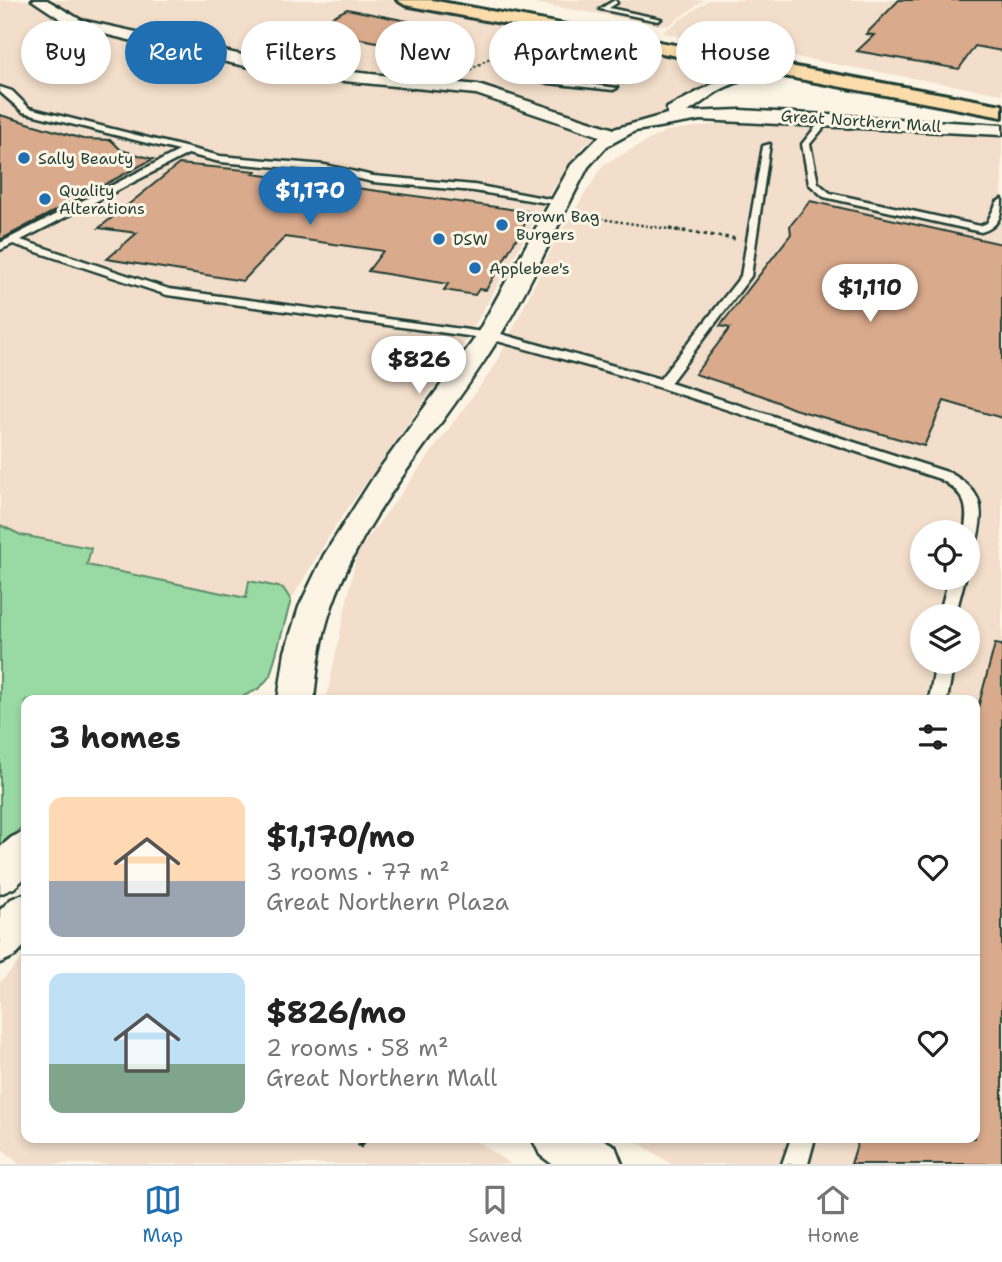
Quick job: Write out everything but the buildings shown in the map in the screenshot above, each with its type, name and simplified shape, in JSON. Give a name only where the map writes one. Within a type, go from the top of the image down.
[{"type":"main road","points":[[405,0],[676,51]]},
{"type":"main road","points":[[460,0],[676,49]]},
{"type":"main road","points":[[795,72],[1002,98]]},
{"type":"main road","points":[[795,74],[1002,111]]},
{"type":"street","points":[[38,0],[75,23],[243,62],[306,73],[447,85],[492,93],[615,135]]},
{"type":"street","points":[[533,106],[594,115],[642,115],[690,106],[717,84]]},
{"type":"street","name":"Great Northern Mall","points":[[694,115],[735,84]]},
{"type":"street","points":[[720,112],[751,84]]},
{"type":"street","name":"Great Northern Mall","points":[[292,695],[310,618],[335,561],[355,526],[470,364],[584,158],[615,135],[638,127],[720,112],[1002,130]]},
{"type":"street","points":[[0,874],[21,855]]},
{"type":"street","points":[[0,941],[21,919]]},
{"type":"street","points":[[566,1143],[597,1164]]},
{"type":"lane","points":[[615,2],[603,9],[658,19]]},
{"type":"lane","points":[[576,84],[613,88]]},
{"type":"lane","points":[[0,89],[9,93],[26,110],[92,129],[156,141],[225,160],[325,168],[369,179],[426,186],[474,188],[557,207]]},
{"type":"lane","points":[[826,120],[806,144],[814,184],[827,195],[976,229],[991,225],[1002,202]]},
{"type":"lane","points":[[663,384],[744,280],[768,146]]},
{"type":"lane","points":[[0,247],[188,150]]},
{"type":"lane","points":[[13,241],[167,292],[486,335],[663,384],[932,471],[957,482],[970,494],[975,507],[975,520]]},
{"type":"lane","points":[[938,695],[942,674]]},
{"type":"lane","points":[[795,1164],[801,1143]]},
{"type":"path","points":[[557,207],[753,241]]},
{"type":"path","points":[[359,1147],[362,1143]]},
{"type":"shaded area","points":[[0,0],[398,0],[505,21],[489,21],[489,84],[662,84],[662,52],[676,55],[676,84],[716,84],[686,106],[620,126],[588,142],[579,150],[551,192],[461,349],[336,525],[291,600],[290,595],[250,581],[247,598],[87,565],[90,549],[21,535],[0,525]]},
{"type":"shaded area","points":[[517,0],[704,0],[668,26],[662,25],[662,21],[639,21]]},
{"type":"shaded area","points":[[709,0],[1002,0],[1002,94],[795,57],[795,21],[678,21]]},
{"type":"shaded area","points":[[676,23],[676,36],[662,32]]},
{"type":"shaded area","points":[[748,120],[1002,135],[1002,1164],[671,1164],[639,1143],[980,1143],[980,695],[327,695],[357,553],[495,366],[558,236],[604,164],[666,131]]},
{"type":"shaded area","points":[[21,960],[21,1143],[480,1143],[511,1164],[19,1164],[0,1147],[0,982]]},
{"type":"green space","points":[[0,525],[21,535],[91,548],[87,565],[246,598],[249,581],[283,588],[291,600],[270,676],[260,688],[246,695],[21,695],[21,828],[0,848]]},
{"type":"place","name":"Sally Beauty","points":[[24,158]]},
{"type":"place","name":"Quality Alterations","points":[[45,199]]},
{"type":"place","name":"Brown Bag Burgers","points":[[502,225]]},
{"type":"place","name":"DSW","points":[[439,239]]},
{"type":"place","name":"Applebee's","points":[[475,268]]}]
